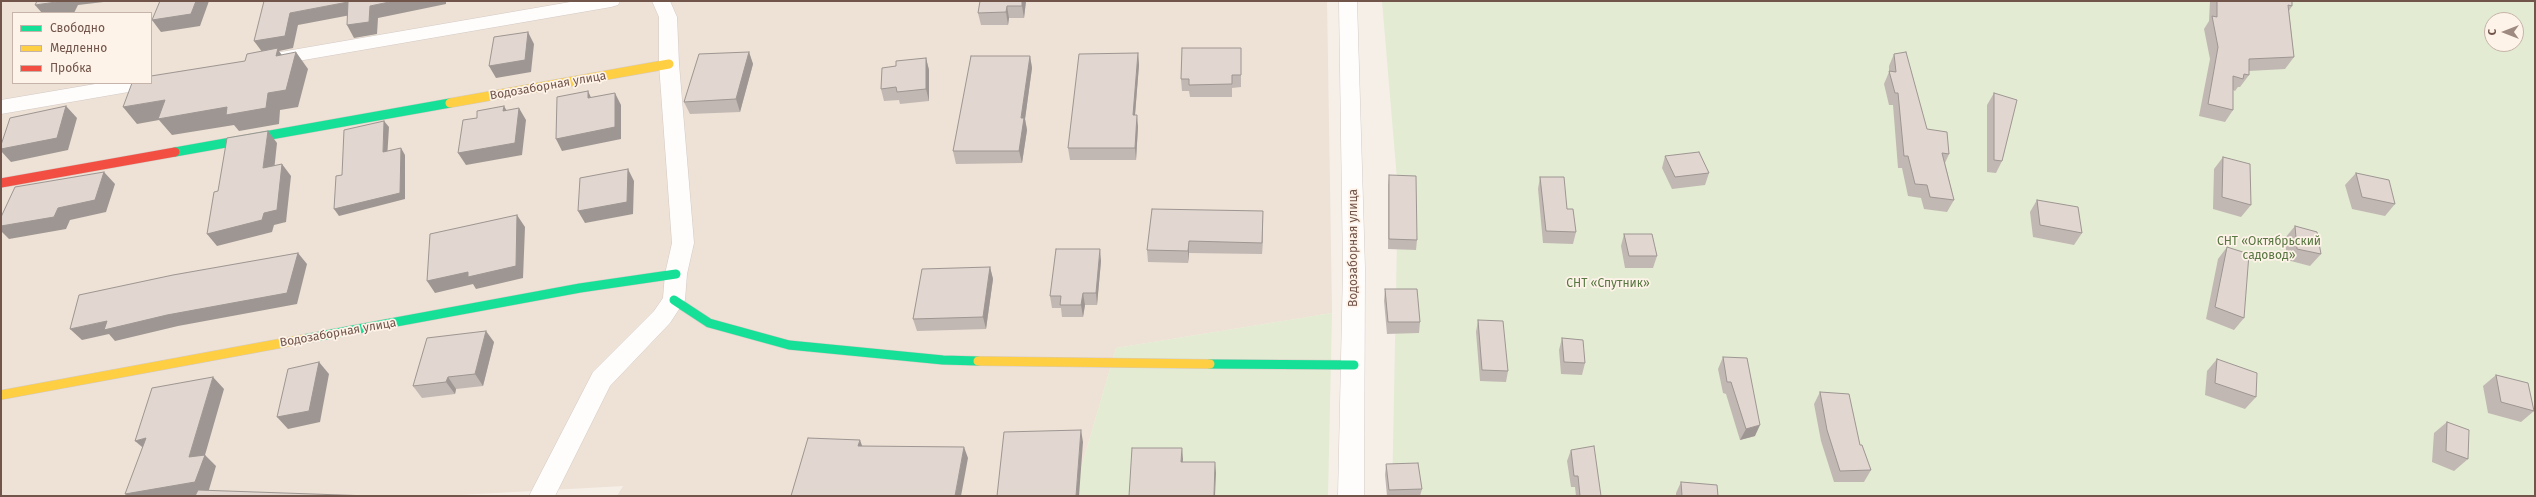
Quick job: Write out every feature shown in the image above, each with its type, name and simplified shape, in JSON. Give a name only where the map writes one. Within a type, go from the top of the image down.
[{"type":"street","points":[[252,63],[611,1]]},
{"type":"street","points":[[542,496],[601,379],[662,317],[674,300],[676,274],[683,243],[669,64],[668,17],[661,1]]},
{"type":"street","name":"Водозаборная улица","points":[[1348,1],[1354,158],[1354,365],[1351,496]]},
{"type":"street","name":"Водозаборная улица","points":[[1,183],[669,64]]},
{"type":"street","points":[[1,107],[133,84]]},
{"type":"street","name":"Водозаборная улица","points":[[1,395],[580,288],[676,274]]},
{"type":"street","points":[[674,300],[709,323],[789,345],[942,360],[1149,364],[1354,365]]},
{"type":"shaded area","points":[[1,1],[1327,1],[1332,313],[1116,348],[1073,496],[617,496],[623,486],[441,496],[1,496]]},
{"type":"green space","points":[[1382,1],[2535,1],[2535,496],[1392,496],[1398,191]]},
{"type":"green space","points":[[1332,313],[1328,496],[1073,496],[1116,348]]},
{"type":"building","points":[[37,1],[63,1],[35,5]]},
{"type":"building","points":[[160,1],[196,1],[191,14],[152,20]]},
{"type":"building","points":[[264,1],[394,1],[370,6],[369,22],[347,25],[348,2],[290,13],[285,36],[254,41]]},
{"type":"building","points":[[980,1],[1022,1],[1022,6],[1007,6],[1006,12],[978,13]]},
{"type":"building","points":[[2217,1],[2292,1],[2292,6],[2288,5],[2294,57],[2249,59],[2249,75],[2244,74],[2243,79],[2233,76],[2233,110],[2208,104],[2218,47],[2212,16],[2217,17]]},
{"type":"building","points":[[528,32],[525,60],[489,66],[494,37]]},
{"type":"building","points":[[278,48],[276,56],[296,52],[286,90],[268,93],[266,108],[226,115],[227,107],[158,119],[165,100],[123,107],[132,84],[152,84],[152,76],[245,61],[247,54]]},
{"type":"building","points":[[1182,48],[1241,48],[1241,75],[1232,75],[1232,84],[1189,85],[1189,79],[1181,79]]},
{"type":"building","points":[[749,52],[736,99],[684,102],[699,54]]},
{"type":"building","points":[[1906,52],[1927,129],[1947,132],[1949,154],[1942,153],[1954,200],[1930,197],[1927,185],[1915,184],[1908,156],[1904,156],[1898,93],[1895,93],[1889,71],[1896,72],[1894,54]]},
{"type":"building","points":[[1138,53],[1133,115],[1137,115],[1135,148],[1068,148],[1079,54]]},
{"type":"building","points":[[971,56],[1030,56],[1021,118],[1024,118],[1019,151],[953,151]]},
{"type":"building","points":[[926,58],[926,89],[897,92],[896,87],[881,89],[882,68],[896,66],[896,61]]},
{"type":"building","points":[[588,91],[588,98],[615,93],[615,127],[556,139],[557,97]]},
{"type":"building","points":[[1994,93],[2017,100],[2002,161],[1994,160]]},
{"type":"building","points":[[66,106],[57,138],[1,149],[10,118]]},
{"type":"building","points":[[504,106],[503,111],[519,108],[515,143],[458,153],[463,120],[477,118],[477,111]]},
{"type":"building","points":[[384,121],[383,152],[401,148],[400,193],[334,209],[336,176],[342,175],[344,130]]},
{"type":"building","points":[[268,131],[263,168],[282,164],[277,210],[264,213],[262,220],[207,234],[214,192],[218,191],[227,138]]},
{"type":"building","points":[[1699,152],[1709,173],[1675,177],[1665,156]]},
{"type":"building","points":[[2223,157],[2250,164],[2251,205],[2222,197]]},
{"type":"building","points":[[628,169],[627,202],[578,211],[580,178]]},
{"type":"building","points":[[104,172],[95,200],[58,208],[54,217],[1,226],[1,217],[15,187]]},
{"type":"building","points":[[2356,173],[2389,180],[2395,204],[2362,197]]},
{"type":"building","points":[[1389,175],[1416,176],[1417,240],[1389,239]]},
{"type":"building","points":[[1540,177],[1564,177],[1567,209],[1573,209],[1576,232],[1546,231]]},
{"type":"building","points":[[2037,200],[2078,207],[2082,233],[2040,225]]},
{"type":"building","points":[[1152,209],[1263,211],[1262,243],[1189,241],[1188,251],[1147,250]]},
{"type":"building","points":[[517,215],[516,266],[468,277],[468,272],[427,281],[430,234]]},
{"type":"building","points":[[2295,226],[2317,232],[2321,254],[2297,249]]},
{"type":"building","points":[[1624,234],[1652,234],[1657,256],[1629,256]]},
{"type":"building","points":[[2227,247],[2249,254],[2244,318],[2215,307]]},
{"type":"building","points":[[1056,249],[1100,249],[1096,293],[1083,293],[1081,305],[1060,305],[1061,296],[1050,296]]},
{"type":"building","points":[[298,253],[287,293],[167,315],[104,330],[107,321],[70,329],[79,295],[173,275]]},
{"type":"building","points":[[990,267],[983,317],[913,319],[922,269]]},
{"type":"building","points":[[1385,289],[1417,289],[1420,322],[1388,322]]},
{"type":"building","points":[[1478,320],[1503,321],[1508,371],[1482,370]]},
{"type":"building","points":[[486,331],[475,374],[448,377],[446,382],[413,386],[427,338]]},
{"type":"building","points":[[1562,338],[1583,340],[1585,363],[1564,362]]},
{"type":"building","points":[[1723,357],[1747,358],[1760,425],[1746,429],[1731,382],[1727,382]]},
{"type":"building","points":[[2217,359],[2257,373],[2256,397],[2215,383]]},
{"type":"building","points":[[319,362],[309,411],[277,417],[288,369]]},
{"type":"building","points":[[2496,375],[2528,383],[2534,411],[2501,402]]},
{"type":"building","points":[[213,377],[189,457],[205,455],[195,482],[125,494],[146,438],[135,441],[152,388]]},
{"type":"building","points":[[1820,392],[1849,394],[1860,445],[1862,445],[1871,470],[1840,471],[1827,430]]},
{"type":"building","points":[[2447,422],[2469,430],[2468,459],[2446,451]]},
{"type":"building","points":[[1081,430],[1076,496],[997,496],[1004,432]]},
{"type":"building","points":[[808,438],[860,440],[858,446],[964,447],[955,496],[791,496]]},
{"type":"building","points":[[1594,446],[1601,496],[1580,496],[1578,476],[1574,476],[1571,450]]},
{"type":"building","points":[[1132,448],[1182,448],[1181,462],[1215,462],[1214,496],[1129,496]]},
{"type":"building","points":[[1418,463],[1422,489],[1389,490],[1386,464]]},
{"type":"building","points":[[1681,482],[1717,485],[1718,496],[1682,496]]},
{"type":"building","points":[[198,490],[370,496],[195,496]]},
{"type":"traffic: fast","points":[[175,152],[450,103]]},
{"type":"traffic: fast","points":[[304,339],[580,288],[676,274]]},
{"type":"traffic: fast","points":[[674,300],[709,323],[789,345],[943,360],[978,361]]},
{"type":"traffic: fast","points":[[1210,364],[1354,365]]},
{"type":"traffic: slow","points":[[450,103],[669,64]]},
{"type":"traffic: slow","points":[[1,395],[304,339]]},
{"type":"traffic: slow","points":[[978,361],[1210,364]]},
{"type":"traffic: jam","points":[[1,183],[175,152]]},
{"type":"park label","name":"СНТ «Октябрьский садовод»","points":[[2269,249]]},
{"type":"park label","name":"СНТ «Спутник»","points":[[1608,284]]}]
